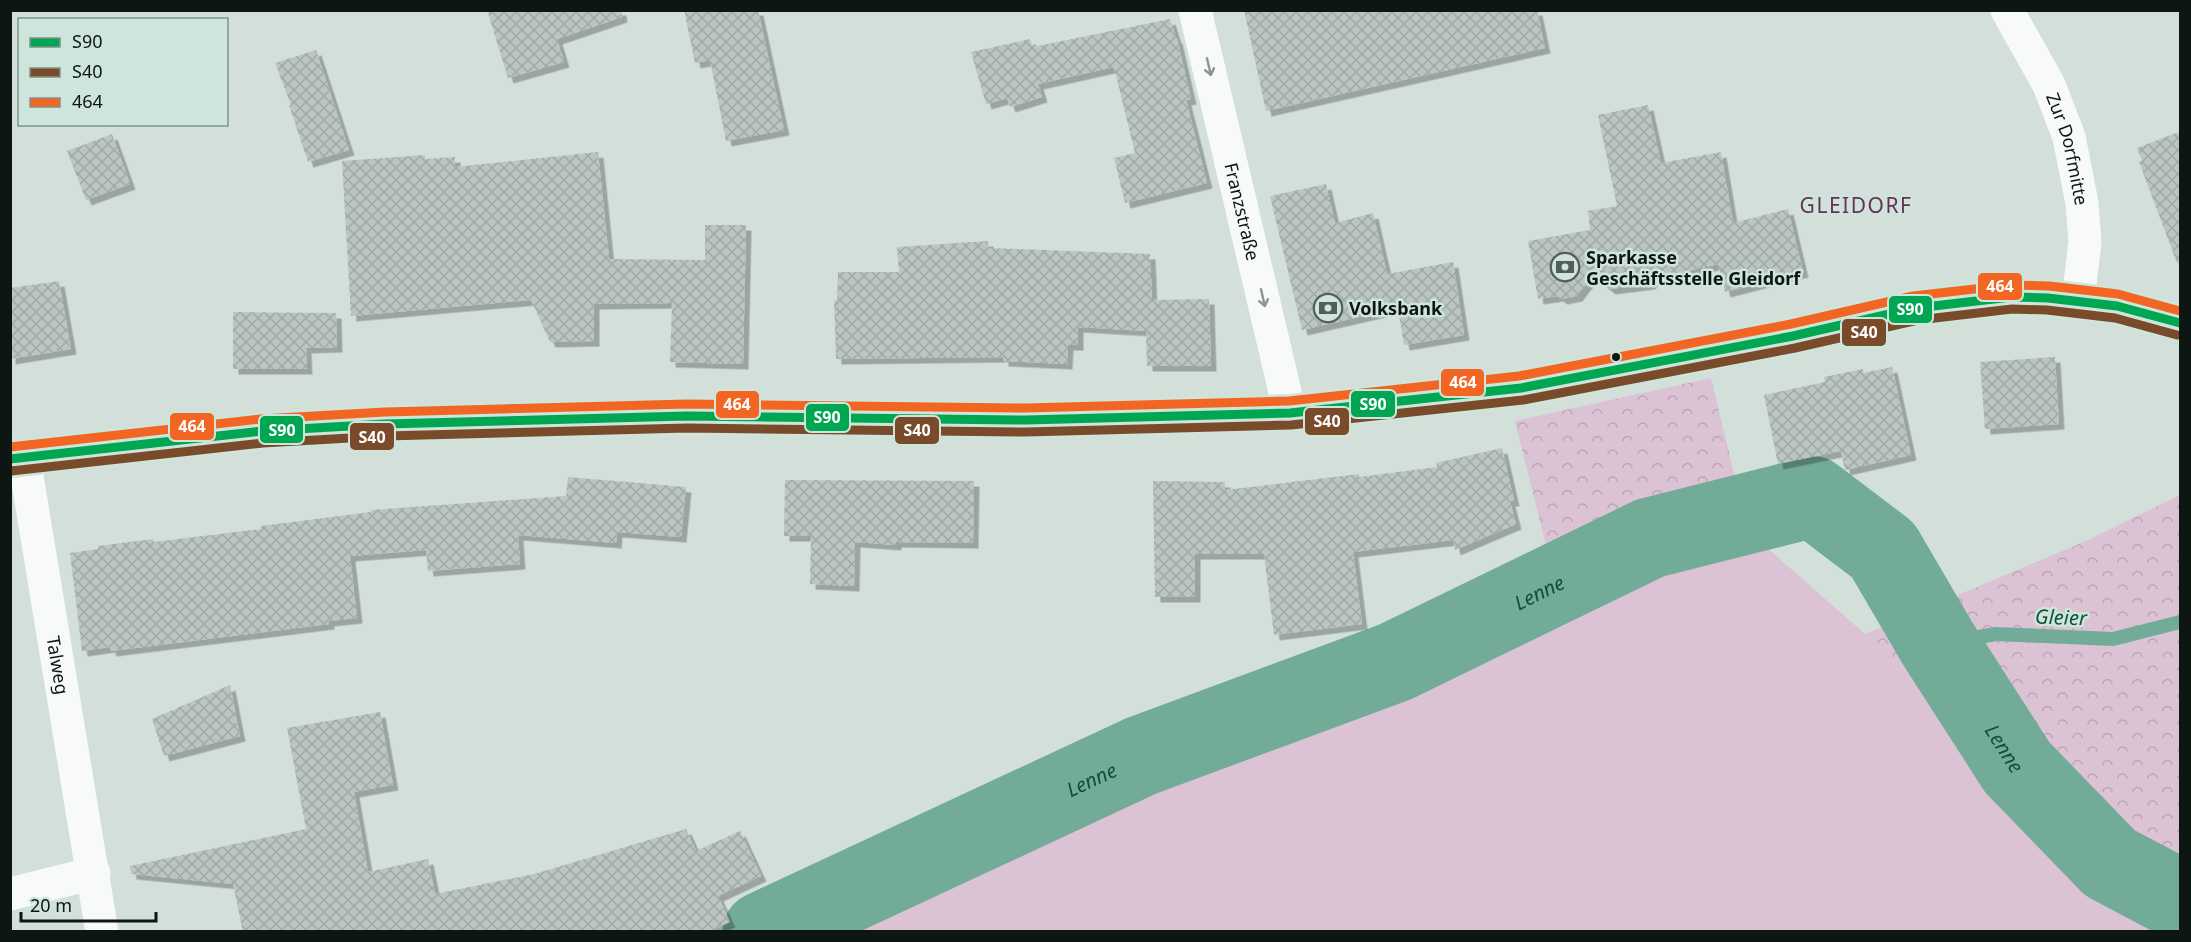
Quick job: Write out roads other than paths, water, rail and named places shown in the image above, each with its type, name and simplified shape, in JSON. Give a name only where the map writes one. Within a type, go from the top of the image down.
[{"type":"main road","name":"Franzstraße","points":[[1195,10],[1290,413]]},
{"type":"main road","name":"Zur Dorfmitte","points":[[2007,10],[2049,85],[2069,137],[2082,203],[2085,242],[2078,300]]},
{"type":"main road","points":[[17,458],[262,431],[523,419],[687,416],[1026,420],[1290,413],[1521,388],[1793,336],[1916,308],[2011,297],[2078,300],[2118,306],[2181,323]]},
{"type":"main road","name":"Talweg","points":[[17,458],[94,873],[102,932]]},
{"type":"main road","points":[[10,894],[94,873]]},
{"type":"waterway","name":"Lenne","points":[[763,932],[1141,756],[1395,662],[1650,538],[1813,497],[1883,550],[1938,644],[2017,767],[2110,863],[2180,900]]},
{"type":"waterway","name":"Gleier","points":[[1938,644],[1996,634],[2113,639],[2180,622]]},
{"type":"place","name":"Sparkasse Geschäftsstelle Gleidorf","points":[[1565,267]]},
{"type":"place","name":"Volksbank","points":[[1328,308]]},
{"type":"district","name":"GLEIDORF","points":[[1856,205]]}]
